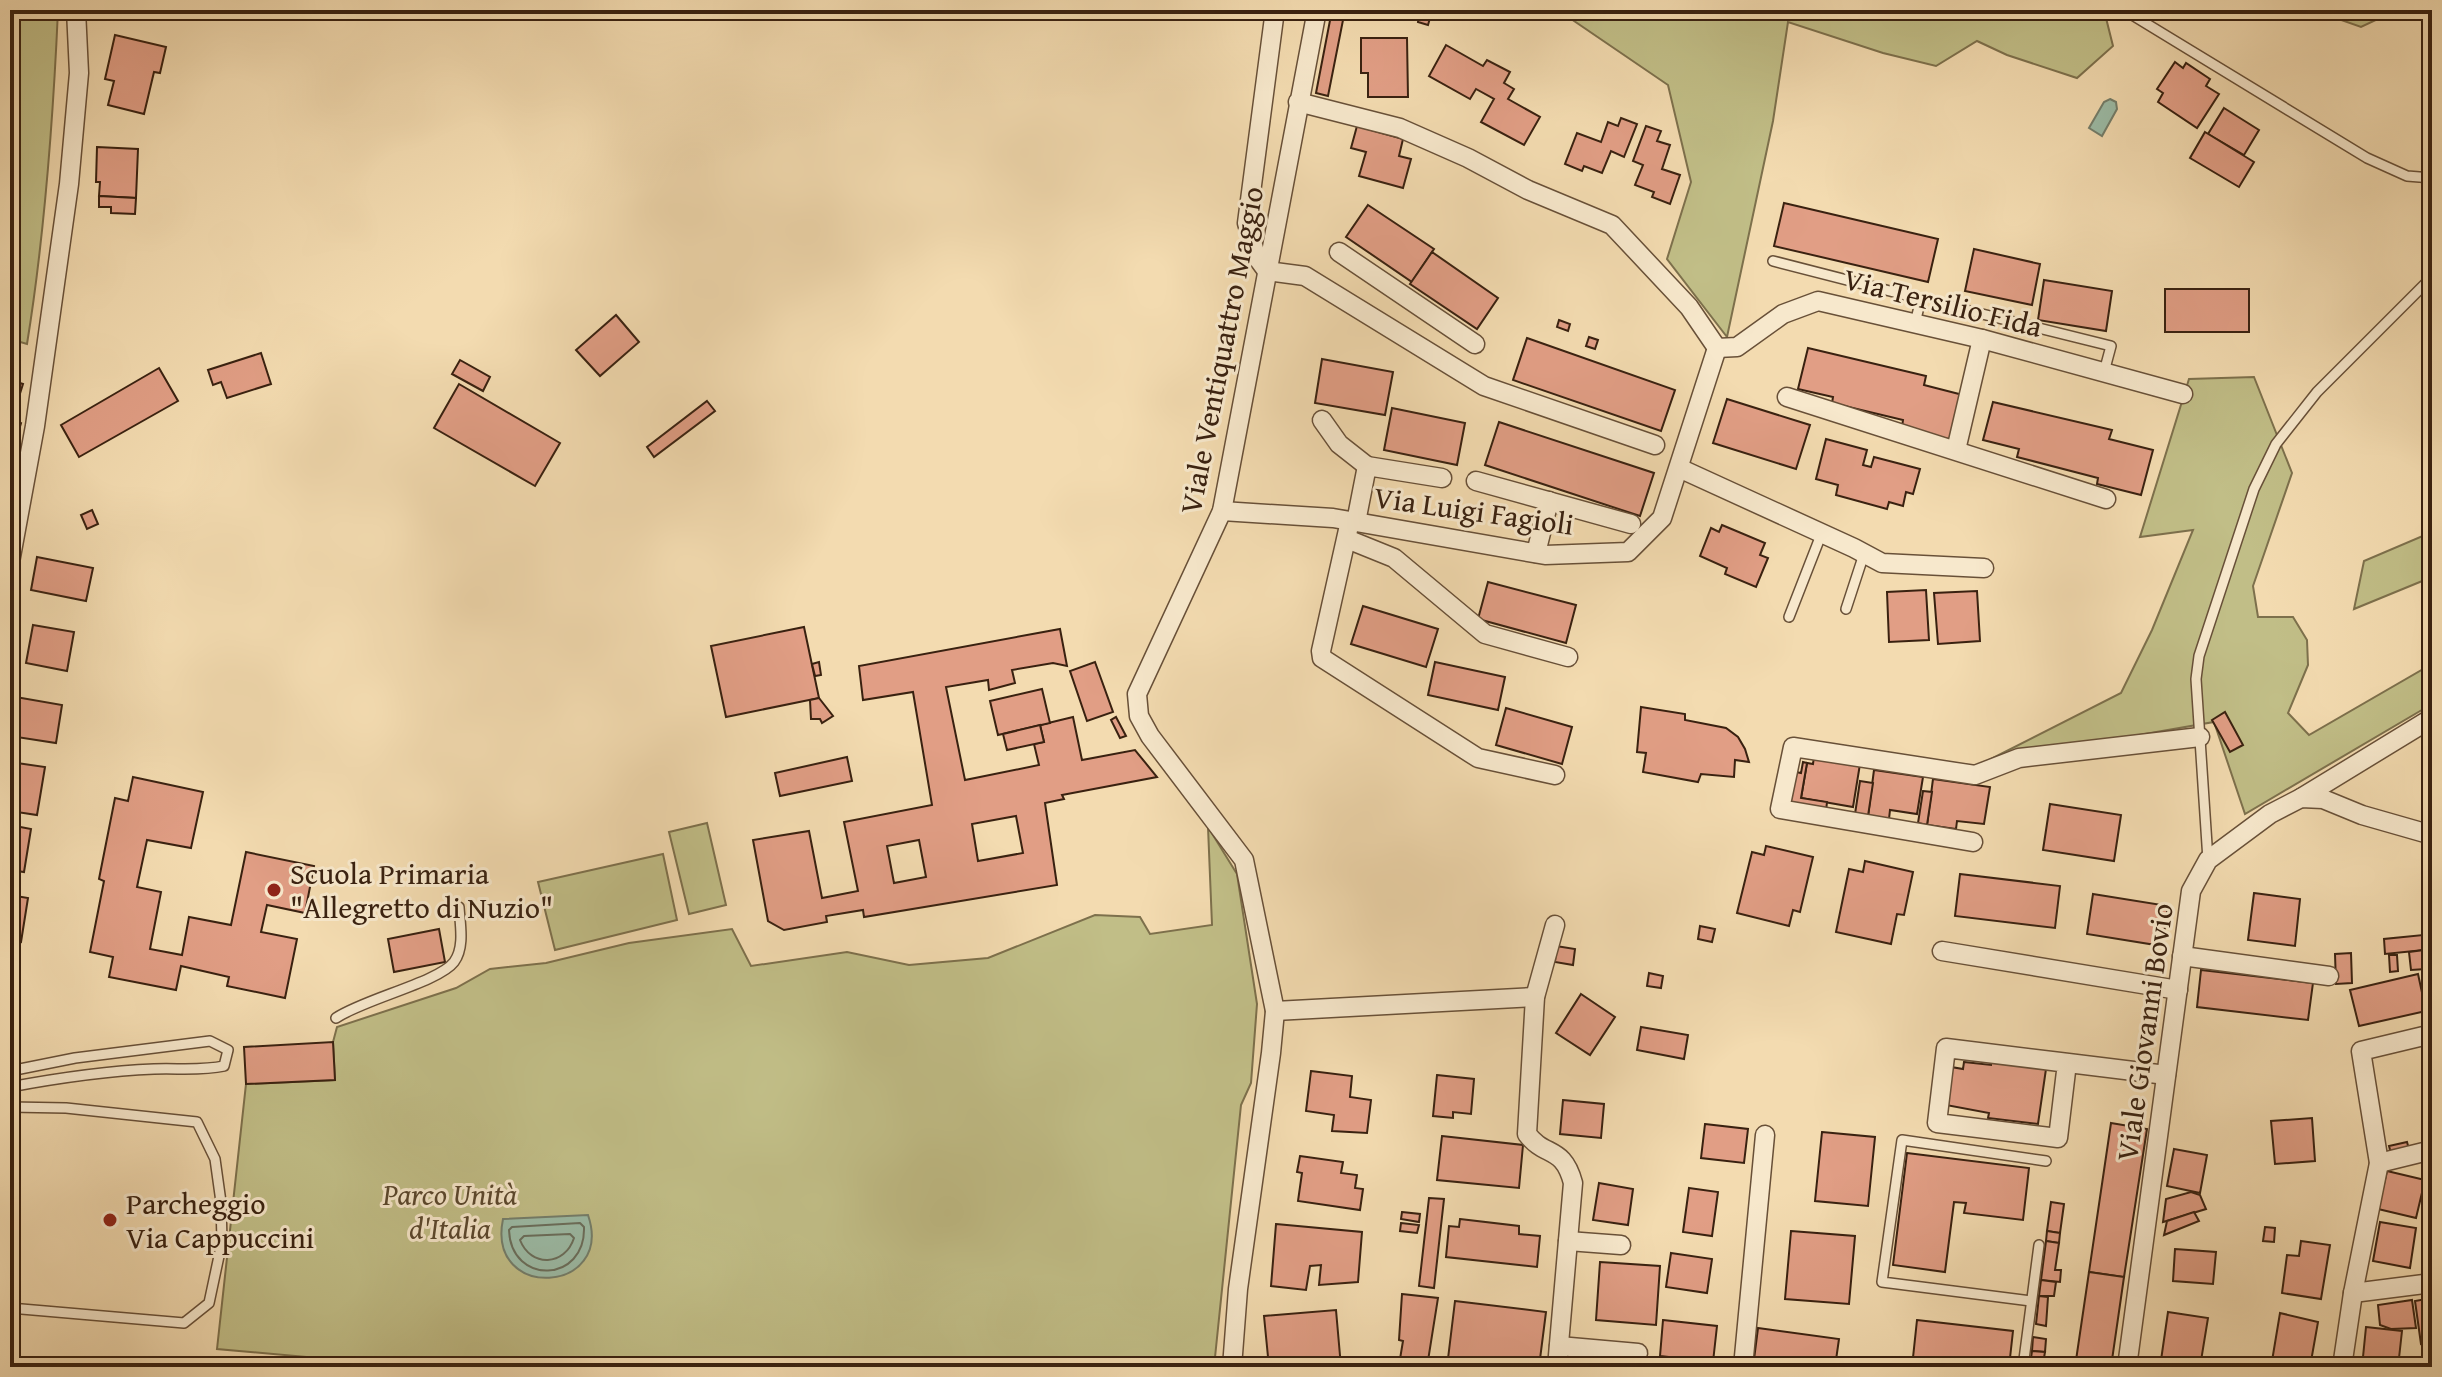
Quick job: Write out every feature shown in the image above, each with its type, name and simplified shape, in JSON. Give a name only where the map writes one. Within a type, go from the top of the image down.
[{"type":"street","points":[[10,562],[16,490],[35,426],[69,184],[79,73],[76,10]]},
{"type":"street","points":[[1275,10],[1247,223],[1256,256],[1267,271],[1305,276],[1484,386],[1655,445]]},
{"type":"street","name":"Viale Ventiquattro Maggio","points":[[1232,1367],[1238,1289],[1275,1011],[1244,860],[1150,736],[1139,716],[1137,694],[1222,511],[1317,10]]},
{"type":"street","points":[[1298,102],[1400,128],[1468,158],[1528,190],[1612,225],[1689,307],[1717,348]]},
{"type":"street","points":[[1339,252],[1475,344]]},
{"type":"street","name":"Via Tersilio Fida","points":[[1717,348],[1737,347],[1783,314],[1818,301],[1982,339],[2183,394]]},
{"type":"street","points":[[1418,345],[1436,318]]},
{"type":"street","points":[[1956,450],[1982,339]]},
{"type":"street","name":"Via Luigi Fagioli","points":[[1222,511],[1536,553],[1628,552],[1662,518],[1717,348]]},
{"type":"street","points":[[1787,397],[2106,499]]},
{"type":"street","name":"Via Luigi Fagioli","points":[[1322,420],[1339,444],[1367,466],[1442,478]]},
{"type":"street","name":"Via Luigi Fagioli","points":[[1351,527],[1367,466]]},
{"type":"street","points":[[1679,468],[1882,563],[1984,568]]},
{"type":"street","points":[[1476,481],[1631,524]]},
{"type":"street","points":[[1536,553],[1549,501]]},
{"type":"street","points":[[1555,775],[1478,758],[1322,658],[1321,651],[1351,527],[1394,558],[1485,634],[1568,657]]},
{"type":"street","name":"Viale Giovanni Bovio","points":[[2127,1367],[2191,891],[2208,860],[2270,814],[2432,718]]},
{"type":"street","points":[[1973,842],[1780,809],[1793,747],[1975,775],[2019,758],[2200,737]]},
{"type":"street","points":[[2301,798],[2323,799],[2362,815],[2432,835]]},
{"type":"street","points":[[1555,925],[1535,997],[1527,1134],[1534,1144],[1557,1154],[1568,1165],[1573,1183],[1557,1367]]},
{"type":"street","points":[[1942,951],[2178,990]]},
{"type":"street","points":[[2182,956],[2329,976]]},
{"type":"street","points":[[1275,1011],[1535,997]]},
{"type":"street","points":[[2342,1367],[2379,1163],[2361,1051],[2432,1034]]},
{"type":"street","points":[[2067,1063],[2058,1138],[1937,1123],[1946,1048],[2166,1075]]},
{"type":"street","points":[[1743,1367],[1765,1135]]},
{"type":"street","points":[[2379,1163],[2432,1150]]},
{"type":"street","points":[[1568,1241],[1621,1245]]},
{"type":"street","points":[[2353,1293],[2432,1283]]},
{"type":"street","points":[[1559,1346],[1638,1353]]},
{"type":"lane","points":[[2124,10],[2367,158],[2407,176],[2432,178]]},
{"type":"lane","points":[[1773,261],[1921,299],[1915,323]]},
{"type":"lane","points":[[2208,860],[2196,679],[2199,656],[2254,489],[2276,444],[2317,392],[2432,277]]},
{"type":"lane","points":[[1954,307],[2111,346],[2104,372]]},
{"type":"lane","points":[[1789,617],[1821,535]]},
{"type":"lane","points":[[1846,609],[1864,554]]},
{"type":"lane","points":[[336,1018],[353,1006],[442,973],[455,961],[461,940],[459,907]]},
{"type":"lane","points":[[10,1071],[75,1058],[210,1041],[228,1050],[224,1066],[213,1068],[70,1075],[10,1087]]},
{"type":"lane","points":[[10,1107],[66,1108],[197,1122],[215,1159],[222,1242],[209,1303],[184,1323],[10,1308]]},
{"type":"lane","points":[[2031,1301],[1882,1282],[1902,1140],[2046,1161]]},
{"type":"lane","points":[[2023,1367],[2039,1245]]},
{"type":"green space","points":[[10,10],[58,10],[47,177],[27,344],[10,339]]},
{"type":"green space","points":[[1558,10],[1885,10],[1898,20],[1969,10],[2099,10],[2106,18],[2113,46],[2077,78],[2007,55],[1977,41],[1936,66],[1883,53],[1788,22],[1773,121],[1727,337],[1667,259],[1691,182],[1668,85]]},
{"type":"green space","points":[[2313,10],[2397,10],[2361,27]]},
{"type":"green space","points":[[2254,377],[2292,473],[2253,586],[2258,617],[2293,617],[2307,640],[2308,665],[2288,713],[2309,735],[2432,664],[2432,704],[2245,814],[2214,722],[1985,762],[2121,693],[2152,630],[2193,530],[2140,537],[2189,379]]},
{"type":"green space","points":[[2432,532],[2432,577],[2354,609],[2364,561]]},
{"type":"green space","points":[[707,823],[726,905],[689,914],[669,832]]},
{"type":"green space","name":"Parco Unità d'Italia","points":[[1208,827],[1237,874],[1257,1004],[1251,1083],[1241,1105],[1214,1367],[417,1367],[217,1349],[246,1084],[335,1080],[333,1042],[337,1027],[456,988],[490,969],[546,963],[629,943],[732,929],[751,966],[847,952],[909,965],[988,958],[1095,915],[1140,917],[1150,934],[1212,925]]},
{"type":"green space","points":[[663,854],[677,920],[555,950],[538,882]]},
{"type":"water","points":[[2110,99],[2116,102],[2117,109],[2102,136],[2089,128],[2104,102]]},
{"type":"water","points":[[588,1215],[591,1241],[584,1261],[568,1273],[549,1278],[530,1275],[513,1264],[503,1246],[503,1219]]},
{"type":"building","points":[[1332,10],[1345,10],[1328,96],[1316,93]]},
{"type":"building","points":[[1419,15],[1430,18],[1428,25],[1418,22]]},
{"type":"building","points":[[115,35],[166,47],[160,73],[154,72],[144,114],[108,105],[114,81],[105,79]]},
{"type":"building","points":[[1361,38],[1407,38],[1408,97],[1368,97],[1368,73],[1361,73]]},
{"type":"building","points":[[1446,45],[1483,66],[1487,60],[1510,72],[1504,83],[1514,89],[1508,99],[1540,117],[1524,145],[1481,122],[1494,99],[1476,89],[1470,99],[1429,76]]},
{"type":"building","points":[[2175,62],[2183,68],[2186,63],[2210,79],[2206,86],[2219,94],[2197,128],[2158,102],[2163,93],[2157,89]]},
{"type":"building","points":[[2224,108],[2259,130],[2244,155],[2208,134]]},
{"type":"building","points":[[1621,118],[1637,124],[1624,157],[1611,151],[1602,173],[1584,166],[1582,171],[1565,164],[1577,133],[1601,142],[1608,122],[1618,126]]},
{"type":"building","points":[[1357,126],[1403,139],[1399,156],[1411,159],[1403,188],[1359,176],[1366,152],[1351,148]]},
{"type":"building","points":[[1646,126],[1661,131],[1657,141],[1670,145],[1662,169],[1680,175],[1670,204],[1652,197],[1654,192],[1635,185],[1643,165],[1633,161]]},
{"type":"building","points":[[2205,132],[2254,162],[2239,187],[2190,158]]},
{"type":"building","points":[[97,147],[138,149],[136,198],[99,196],[100,182],[96,182]]},
{"type":"building","points":[[99,196],[136,198],[135,214],[111,213],[111,207],[99,207]]},
{"type":"building","points":[[1784,203],[1938,239],[1928,282],[1774,246]]},
{"type":"building","points":[[1368,205],[1434,249],[1412,282],[1346,237]]},
{"type":"building","points":[[1974,249],[2040,264],[2032,305],[1965,291]]},
{"type":"building","points":[[1432,252],[1498,298],[1477,329],[1410,284]]},
{"type":"building","points":[[2044,280],[2112,291],[2106,331],[2038,320]]},
{"type":"building","points":[[2165,289],[2249,289],[2249,332],[2165,332]]},
{"type":"building","points":[[616,315],[639,342],[600,376],[576,350]]},
{"type":"building","points":[[1559,320],[1570,324],[1568,331],[1557,327]]},
{"type":"building","points":[[1589,337],[1598,340],[1595,349],[1586,346]]},
{"type":"building","points":[[1527,338],[1675,390],[1661,431],[1513,380]]},
{"type":"building","points":[[1808,348],[1926,376],[1924,385],[1963,395],[1952,440],[1902,427],[1903,420],[1832,403],[1833,397],[1798,389]]},
{"type":"building","points":[[261,353],[271,384],[227,398],[221,382],[213,385],[208,370]]},
{"type":"building","points":[[1322,359],[1393,372],[1385,415],[1315,403]]},
{"type":"building","points":[[460,360],[490,377],[483,391],[452,374]]},
{"type":"building","points":[[159,368],[178,401],[79,457],[61,425]]},
{"type":"building","points":[[10,380],[23,384],[18,400],[10,397]]},
{"type":"building","points":[[459,384],[560,443],[535,486],[434,428]]},
{"type":"building","points":[[1727,399],[1810,425],[1796,469],[1713,443]]},
{"type":"building","points":[[707,401],[715,411],[654,457],[647,447]]},
{"type":"building","points":[[1993,402],[2112,430],[2109,439],[2153,450],[2141,495],[2097,484],[2098,478],[2017,457],[2019,449],[1983,440]]},
{"type":"building","points":[[1392,408],[1465,423],[1457,465],[1384,450]]},
{"type":"building","points":[[10,419],[21,423],[10,461]]},
{"type":"building","points":[[1499,422],[1654,473],[1640,516],[1485,465]]},
{"type":"building","points":[[1826,439],[1867,450],[1863,465],[1871,467],[1874,457],[1920,469],[1913,494],[1906,492],[1903,506],[1889,502],[1887,509],[1836,495],[1838,485],[1816,479]]},
{"type":"building","points":[[92,510],[98,524],[87,529],[81,515]]},
{"type":"building","points":[[1722,525],[1765,543],[1760,555],[1768,558],[1756,587],[1725,574],[1727,568],[1700,556],[1711,528],[1719,532]]},
{"type":"building","points":[[37,557],[93,568],[86,601],[31,590]]},
{"type":"building","points":[[1488,582],[1576,605],[1566,643],[1478,619]]},
{"type":"building","points":[[1926,590],[1929,640],[1889,642],[1887,592]]},
{"type":"building","points":[[1977,591],[1980,641],[1938,644],[1934,593]]},
{"type":"building","points":[[1363,606],[1438,629],[1426,667],[1351,644]]},
{"type":"building","points":[[33,625],[74,632],[67,671],[26,663]]},
{"type":"building","points":[[804,627],[819,698],[726,717],[711,646]]},
{"type":"building","points":[[1060,629],[1067,666],[1053,663],[1012,670],[1015,683],[989,690],[988,680],[946,687],[965,780],[1039,765],[1034,744],[1044,742],[1040,725],[1073,717],[1082,760],[1135,750],[1157,777],[1062,795],[1064,799],[1045,803],[1057,885],[864,917],[863,910],[826,916],[827,922],[784,930],[768,921],[753,840],[809,831],[822,898],[858,891],[844,822],[932,805],[913,692],[863,700],[859,666]],"holes":[[[1016,816],[1023,853],[978,861],[972,824]],[[919,840],[926,877],[894,883],[887,846]]]},
{"type":"building","points":[[819,662],[821,675],[815,676],[812,664]]},
{"type":"building","points":[[1095,662],[1113,712],[1087,721],[1070,671]]},
{"type":"building","points":[[1435,662],[1505,677],[1498,710],[1428,695]]},
{"type":"building","points":[[1042,689],[1050,723],[998,735],[990,701]]},
{"type":"building","points":[[10,696],[62,705],[56,743],[10,736]]},
{"type":"building","points":[[819,698],[833,716],[822,723],[820,719],[811,719],[810,700]]},
{"type":"building","points":[[1641,707],[1685,714],[1685,720],[1726,728],[1738,737],[1749,762],[1735,760],[1734,777],[1701,774],[1698,782],[1643,772],[1646,753],[1637,752]]},
{"type":"building","points":[[1506,708],[1572,727],[1562,764],[1496,745]]},
{"type":"building","points":[[2225,712],[2243,745],[2230,752],[2212,720]]},
{"type":"building","points":[[1116,717],[1126,736],[1120,738],[1111,720]]},
{"type":"building","points":[[1040,725],[1044,742],[1007,750],[1003,734]]},
{"type":"building","points":[[847,757],[852,781],[780,796],[775,773]]},
{"type":"building","points":[[1814,757],[1860,764],[1853,807],[1801,798],[1807,763],[1813,764]]},
{"type":"building","points":[[10,762],[45,767],[37,815],[10,811]]},
{"type":"building","points":[[1803,762],[1807,763],[1801,798],[1827,802],[1826,811],[1790,805],[1796,772],[1801,773]]},
{"type":"building","points":[[1874,770],[1923,777],[1917,814],[1890,810],[1889,819],[1868,816]]},
{"type":"building","name":"Scuola Primaria \"Allegretto di Nuzio\"","points":[[133,777],[203,792],[191,848],[147,840],[137,887],[161,892],[150,949],[182,955],[189,917],[231,925],[246,852],[314,866],[305,913],[267,905],[261,932],[297,939],[285,998],[227,986],[229,977],[181,966],[176,990],[109,977],[113,957],[90,952],[104,881],[99,879],[115,798],[128,801]]},
{"type":"building","points":[[1933,779],[1990,787],[1984,824],[1957,821],[1956,829],[1927,825]]},
{"type":"building","points":[[1860,781],[1873,783],[1868,816],[1855,814]]},
{"type":"building","points":[[1923,791],[1932,792],[1927,825],[1918,823]]},
{"type":"building","points":[[2050,804],[2121,815],[2114,861],[2043,850]]},
{"type":"building","points":[[10,825],[31,829],[24,872],[10,870]]},
{"type":"building","points":[[1766,846],[1813,857],[1800,912],[1793,910],[1789,926],[1737,913],[1752,852],[1764,855]]},
{"type":"building","points":[[1865,861],[1913,872],[1904,915],[1897,914],[1891,944],[1836,932],[1849,869],[1863,872]]},
{"type":"building","points":[[1960,874],[2060,886],[2055,928],[1955,916]]},
{"type":"building","points":[[2254,893],[2300,899],[2295,946],[2248,940]]},
{"type":"building","points":[[2093,894],[2168,906],[2162,946],[2087,934]]},
{"type":"building","points":[[10,895],[28,898],[21,942],[15,941],[10,973]]},
{"type":"building","points":[[1700,926],[1715,929],[1712,942],[1698,939]]},
{"type":"building","points":[[439,929],[445,962],[394,972],[388,939]]},
{"type":"building","points":[[2423,935],[2424,950],[2385,954],[2384,939]]},
{"type":"building","points":[[1556,946],[1575,949],[1573,965],[1555,962]]},
{"type":"building","points":[[2424,950],[2426,969],[2411,970],[2409,952]]},
{"type":"building","points":[[2351,953],[2352,983],[2336,984],[2335,954]]},
{"type":"building","points":[[2389,955],[2397,955],[2398,971],[2390,972]]},
{"type":"building","points":[[2201,970],[2313,983],[2308,1020],[2197,1007]]},
{"type":"building","points":[[1649,973],[1663,976],[1661,988],[1647,986]]},
{"type":"building","points":[[10,974],[15,975],[10,1004]]},
{"type":"building","points":[[2418,974],[2426,1011],[2359,1026],[2350,990]]},
{"type":"building","points":[[1581,994],[1615,1017],[1590,1055],[1556,1033]]},
{"type":"building","points":[[1641,1027],[1688,1035],[1684,1059],[1637,1050]]},
{"type":"building","points":[[333,1042],[335,1080],[246,1084],[244,1047]]},
{"type":"building","points":[[1964,1062],[2046,1069],[2038,1124],[1988,1118],[1989,1113],[1946,1105],[1951,1067],[1963,1069]]},
{"type":"building","points":[[1311,1071],[1352,1076],[1350,1097],[1371,1100],[1367,1133],[1332,1131],[1334,1115],[1306,1111]]},
{"type":"building","points":[[1437,1075],[1474,1079],[1471,1114],[1453,1112],[1453,1118],[1433,1116]]},
{"type":"building","points":[[1563,1100],[1604,1104],[1601,1138],[1560,1134]]},
{"type":"building","points":[[2312,1118],[2315,1161],[2275,1164],[2271,1121]]},
{"type":"building","points":[[2111,1123],[2147,1129],[2124,1277],[2089,1272]]},
{"type":"building","points":[[1705,1124],[1748,1129],[1744,1163],[1701,1158]]},
{"type":"building","points":[[1822,1132],[1875,1137],[1868,1206],[1815,1201]]},
{"type":"building","points":[[1442,1136],[1523,1145],[1519,1188],[1437,1180]]},
{"type":"building","points":[[2407,1142],[2410,1153],[2392,1157],[2389,1146]]},
{"type":"building","points":[[2174,1149],[2207,1155],[2200,1193],[2167,1186]]},
{"type":"building","points":[[1907,1153],[2029,1168],[2023,1220],[1964,1213],[1966,1203],[1954,1202],[1945,1272],[1893,1265]]},
{"type":"building","points":[[1300,1156],[1343,1162],[1341,1173],[1357,1175],[1355,1188],[1363,1189],[1360,1210],[1298,1201],[1302,1173],[1297,1172]]},
{"type":"building","points":[[2387,1171],[2425,1180],[2416,1218],[2378,1209]]},
{"type":"building","points":[[1599,1183],[1633,1189],[1628,1225],[1593,1220]]},
{"type":"building","points":[[1689,1188],[1718,1192],[1712,1236],[1683,1232]]},
{"type":"building","points":[[2191,1192],[2200,1195],[2206,1209],[2163,1222],[2166,1199]]},
{"type":"building","points":[[1429,1198],[1444,1199],[1434,1288],[1419,1286]]},
{"type":"building","points":[[2051,1202],[2064,1204],[2060,1233],[2047,1231]]},
{"type":"building","points":[[1402,1212],[1420,1214],[1419,1222],[1401,1219]]},
{"type":"building","points":[[2194,1212],[2199,1221],[2164,1235],[2167,1221]]},
{"type":"building","points":[[1460,1219],[1519,1226],[1519,1234],[1540,1236],[1537,1267],[1446,1257],[1449,1226],[1459,1227]]},
{"type":"building","points":[[2380,1222],[2416,1228],[2410,1268],[2373,1261]]},
{"type":"building","points":[[1401,1223],[1419,1225],[1417,1233],[1400,1231]]},
{"type":"building","points":[[1276,1224],[1362,1232],[1358,1282],[1319,1285],[1321,1265],[1310,1266],[1306,1290],[1271,1286]]},
{"type":"building","points":[[2265,1227],[2275,1228],[2274,1242],[2263,1241]]},
{"type":"building","points":[[1791,1231],[1855,1236],[1849,1304],[1785,1299]]},
{"type":"building","points":[[2047,1231],[2060,1233],[2059,1243],[2046,1241]]},
{"type":"building","points":[[2432,1235],[2432,1271],[2424,1272],[2423,1237]]},
{"type":"building","points":[[2046,1241],[2059,1243],[2055,1270],[2061,1270],[2060,1282],[2041,1280]]},
{"type":"building","points":[[2301,1241],[2330,1245],[2321,1299],[2282,1293],[2287,1255],[2299,1256]]},
{"type":"building","points":[[2175,1249],[2216,1252],[2213,1284],[2173,1281]]},
{"type":"building","points":[[1671,1253],[1712,1259],[1707,1293],[1666,1287]]},
{"type":"building","points":[[1600,1262],[1660,1266],[1656,1325],[1596,1320]]},
{"type":"building","points":[[2089,1272],[2124,1277],[2111,1367],[2075,1367]]},
{"type":"building","points":[[2041,1280],[2056,1282],[2054,1296],[2039,1296]]},
{"type":"building","points":[[1402,1294],[1438,1298],[1427,1367],[1399,1365],[1403,1341],[1399,1340]]},
{"type":"building","points":[[2039,1296],[2048,1297],[2046,1326],[2036,1324]]},
{"type":"building","points":[[2432,1298],[2432,1342],[2421,1344],[2415,1301]]},
{"type":"building","points":[[2412,1300],[2416,1328],[2391,1329],[2380,1325],[2378,1305]]},
{"type":"building","points":[[1455,1301],[1546,1312],[1539,1367],[1447,1367]]},
{"type":"building","points":[[1336,1310],[1341,1367],[1269,1367],[1264,1316]]},
{"type":"building","points":[[2168,1312],[2208,1318],[2200,1367],[2160,1367]]},
{"type":"building","points":[[2280,1313],[2318,1322],[2310,1367],[2271,1367]]},
{"type":"building","points":[[1663,1320],[1717,1326],[1713,1362],[1660,1356]]},
{"type":"building","points":[[1917,1320],[2013,1331],[2009,1367],[1912,1367]]},
{"type":"building","points":[[2366,1327],[2402,1331],[2398,1367],[2362,1367]]},
{"type":"building","points":[[1758,1328],[1839,1339],[1835,1367],[1753,1367]]},
{"type":"building","points":[[2033,1337],[2046,1339],[2045,1352],[2032,1351]]},
{"type":"building","points":[[2032,1351],[2045,1352],[2043,1364],[2030,1365]]},
{"type":"building","points":[[1565,1353],[1624,1359],[1623,1367],[1563,1367]]},
{"type":"place","name":"Scuola Primaria \"Allegretto di Nuzio\"","points":[[274,890]]},
{"type":"place","name":"Parcheggio Via Cappuccini","points":[[110,1220]]}]
